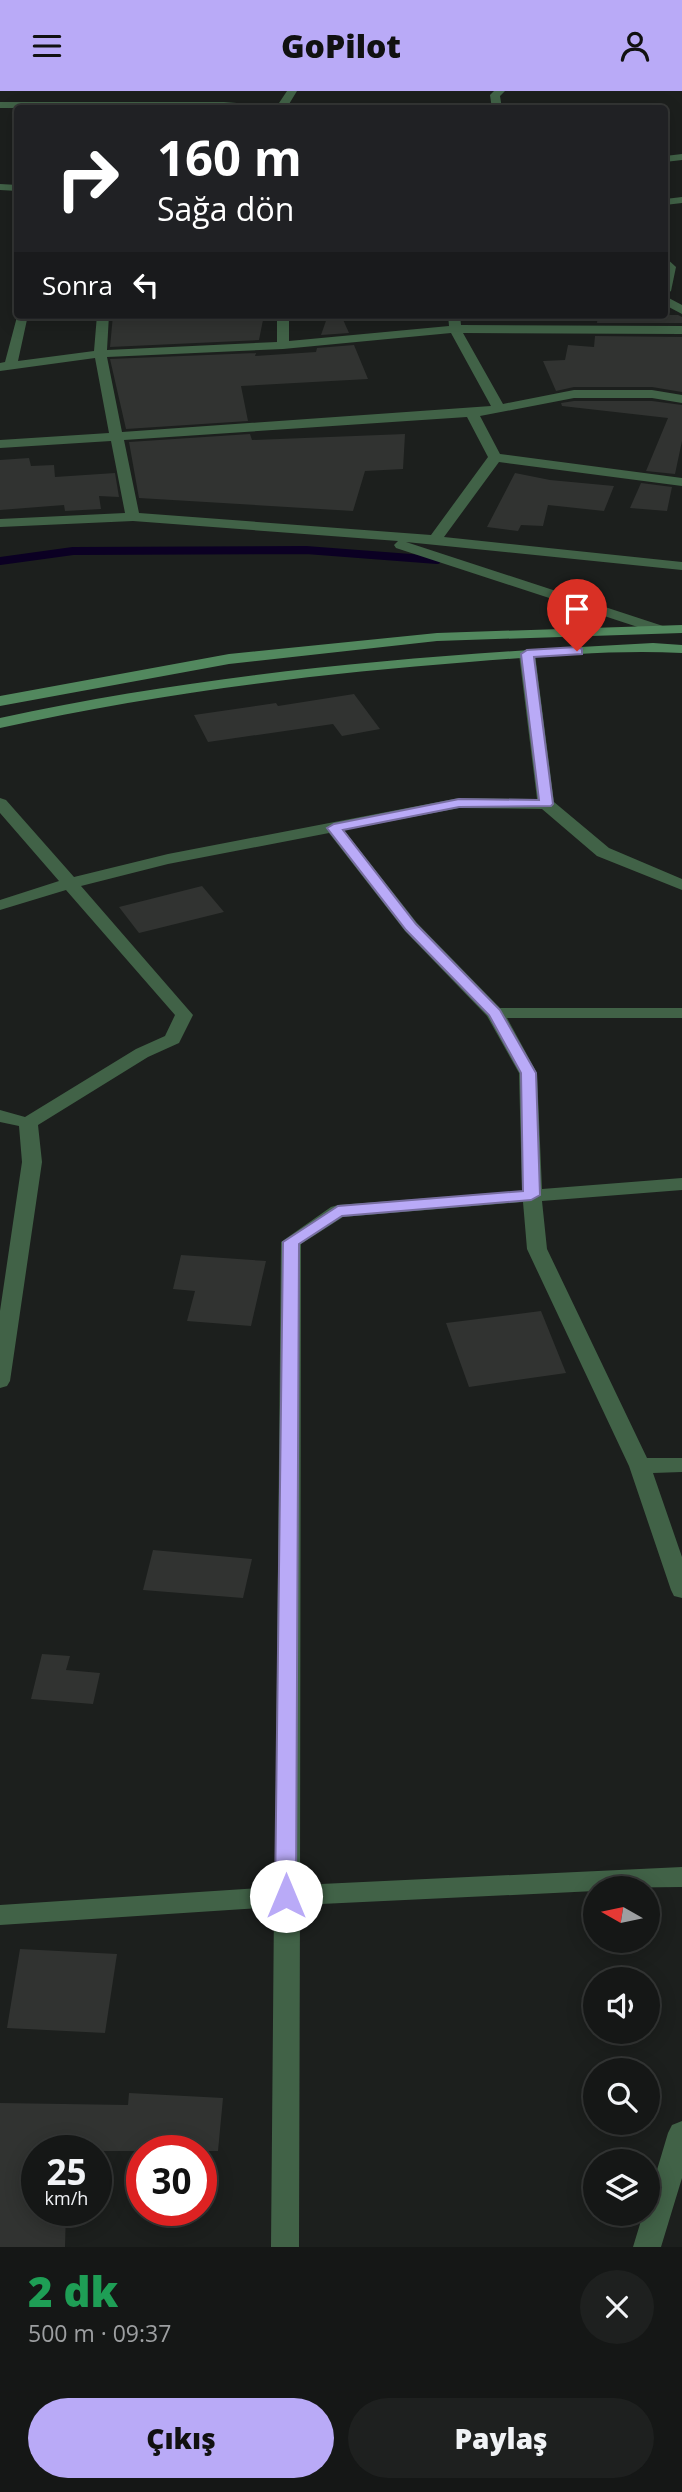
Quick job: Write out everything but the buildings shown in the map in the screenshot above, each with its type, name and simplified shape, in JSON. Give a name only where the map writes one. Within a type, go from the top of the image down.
[{"type":"main road","points":[[0,701],[243,658],[437,637],[682,629]]},
{"type":"main road","points":[[0,723],[60,709],[264,678],[440,658],[653,647],[682,649]]},
{"type":"street","points":[[224,105],[242,91]]},
{"type":"street","points":[[21,319],[5,367],[100,354],[283,345],[455,329],[682,330]]},
{"type":"street","points":[[103,319],[100,354],[133,517]]},
{"type":"street","points":[[283,319],[283,345]]},
{"type":"street","points":[[454,319],[455,329],[499,409]]},
{"type":"street","points":[[0,445],[472,414],[575,394],[652,394],[682,399]]},
{"type":"street","points":[[472,414],[495,457]]},
{"type":"street","points":[[495,457],[682,482]]},
{"type":"street","points":[[435,540],[495,457]]},
{"type":"street","points":[[0,523],[133,517],[435,540],[682,566]]},
{"type":"street","points":[[370,535],[658,629]]},
{"type":"street","points":[[527,654],[546,804]]},
{"type":"street","points":[[0,803],[184,1015],[173,1039],[142,1053],[28,1123],[0,1116]]},
{"type":"street","points":[[0,905],[71,883],[168,859],[459,803],[546,804],[603,852],[682,885]]},
{"type":"street","points":[[334,828],[411,927],[495,1013],[528,1073],[531,1195],[537,1249],[640,1466],[682,1590]]},
{"type":"street","points":[[495,1013],[682,1013]]},
{"type":"street","points":[[0,1381],[32,1162],[28,1123]]},
{"type":"street","points":[[285,2247],[291,1242],[338,1211],[682,1184]]},
{"type":"street","points":[[640,1466],[682,1465]]},
{"type":"street","points":[[0,1915],[286,1896],[682,1877]]},
{"type":"street","points":[[648,2247],[682,2133]]},
{"type":"waterway","points":[[0,561],[73,551],[306,550],[437,560]]},
{"type":"route","points":[[286,1896],[291,1242],[338,1211],[531,1195],[528,1073],[495,1013],[411,927],[334,828],[459,803],[546,804],[527,654],[577,651]]}]
